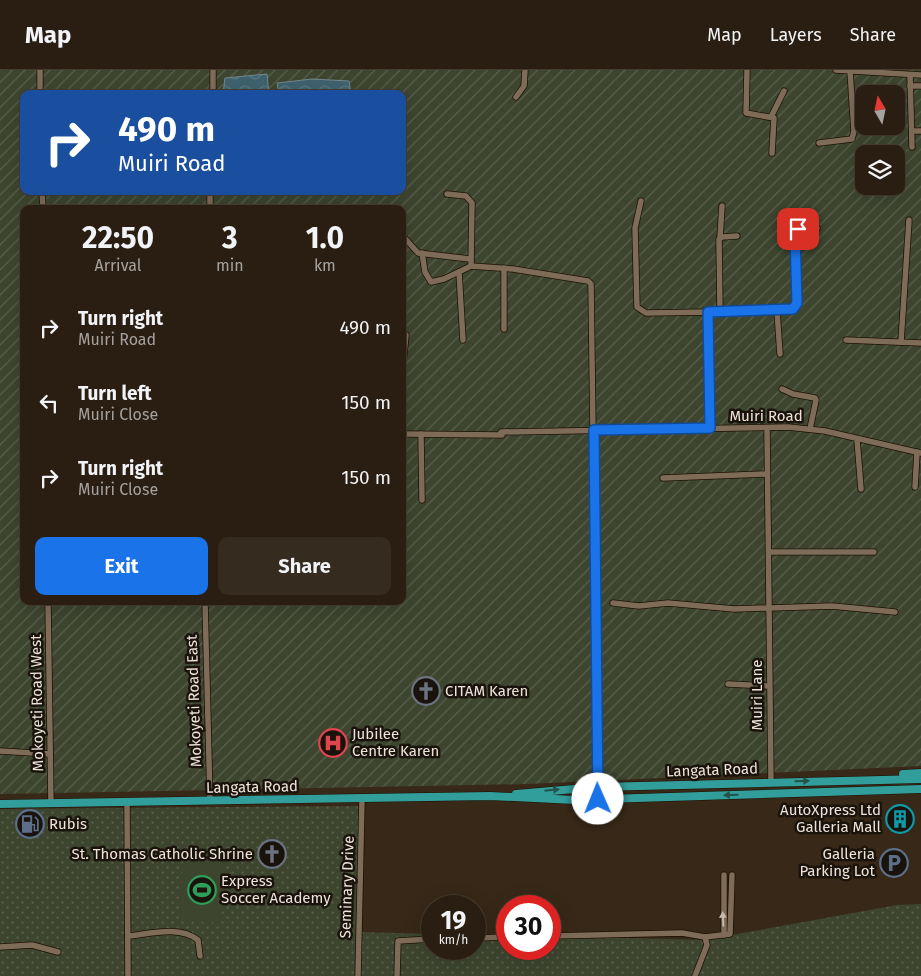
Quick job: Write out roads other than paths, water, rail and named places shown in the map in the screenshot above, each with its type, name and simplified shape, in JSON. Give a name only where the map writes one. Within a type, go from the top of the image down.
[{"type":"main road","points":[[885,780],[896,775],[921,773]]},
{"type":"main road","name":"Langata Road","points":[[504,796],[598,786],[921,779]]},
{"type":"main road","name":"Langata Road","points":[[0,804],[504,796],[598,799],[920,790]]},
{"type":"street","points":[[40,70],[40,90]]},
{"type":"street","points":[[213,70],[213,90]]},
{"type":"street","points":[[516,97],[524,86],[525,70]]},
{"type":"street","points":[[747,70],[746,112],[771,117],[774,121],[772,153]]},
{"type":"street","points":[[836,70],[921,75]]},
{"type":"street","points":[[819,143],[852,139],[854,131],[850,71]]},
{"type":"street","points":[[910,75],[912,147]]},
{"type":"street","points":[[910,86],[921,86]]},
{"type":"street","points":[[771,117],[784,91]]},
{"type":"street","points":[[912,131],[921,131]]},
{"type":"street","points":[[447,194],[466,196],[472,203],[471,266]]},
{"type":"street","points":[[641,201],[635,228],[636,304],[642,312],[777,311],[793,309],[797,303],[796,232],[798,229],[817,228]]},
{"type":"street","points":[[720,312],[722,206]]},
{"type":"street","points":[[901,342],[909,220]]},
{"type":"street","points":[[720,238],[737,236]]},
{"type":"street","points":[[406,240],[414,251],[470,259]]},
{"type":"street","points":[[422,253],[429,281],[444,279],[471,266],[549,273],[590,282],[594,430],[598,799]]},
{"type":"street","points":[[504,268],[504,329]]},
{"type":"street","points":[[459,272],[463,340]]},
{"type":"street","points":[[777,311],[780,354]]},
{"type":"street","points":[[708,312],[710,428]]},
{"type":"street","points":[[846,340],[921,343]]},
{"type":"street","points":[[782,389],[793,394],[815,398],[810,429]]},
{"type":"street","name":"Muiri Road","points":[[406,434],[502,435],[502,432],[710,428],[810,429],[919,453]]},
{"type":"street","name":"Muiri Lane","points":[[767,428],[771,782]]},
{"type":"street","points":[[421,434],[422,500]]},
{"type":"street","points":[[856,439],[861,490]]},
{"type":"street","points":[[915,487],[919,453]]},
{"type":"street","points":[[664,478],[767,474]]},
{"type":"street","points":[[769,552],[874,552]]},
{"type":"street","points":[[613,603],[639,606],[668,603],[734,609],[832,606],[895,612]]},
{"type":"street","name":"Mokoyeti Road West","points":[[48,605],[51,804]]},
{"type":"street","name":"Mokoyeti Road East","points":[[205,605],[210,801]]},
{"type":"street","points":[[728,684],[770,686]]},
{"type":"street","points":[[0,751],[50,754]]},
{"type":"street","name":"Seminary Drive","points":[[358,976],[362,798]]},
{"type":"street","points":[[127,802],[128,976]]},
{"type":"street","points":[[724,875],[724,935]]},
{"type":"street","points":[[561,936],[682,933],[705,936],[724,935],[732,931],[732,875]]},
{"type":"street","points":[[128,936],[177,932],[192,935],[198,940],[200,956]]},
{"type":"street","points":[[695,976],[707,945],[705,936]]},
{"type":"street","points":[[397,976],[398,941],[421,939]]},
{"type":"street","points":[[0,947],[32,945],[58,952]]},
{"type":"water","points":[[267,74],[269,90],[224,90],[225,78]]},
{"type":"water","points":[[312,79],[349,81],[350,90],[278,90],[277,83]]},
{"type":"place","name":"CITAM Karen","points":[[426,691]]},
{"type":"place","name":"Jubilee Centre Karen","points":[[333,743]]},
{"type":"place","name":"AutoXpress Ltd Galleria Mall","points":[[900,819]]},
{"type":"place","name":"Rubis","points":[[30,824]]},
{"type":"place","name":"St. Thomas Catholic Shrine","points":[[272,854]]},
{"type":"place","name":"Galleria Parking Lot","points":[[894,863]]},
{"type":"place","name":"Express Soccer Academy","points":[[202,890]]}]
